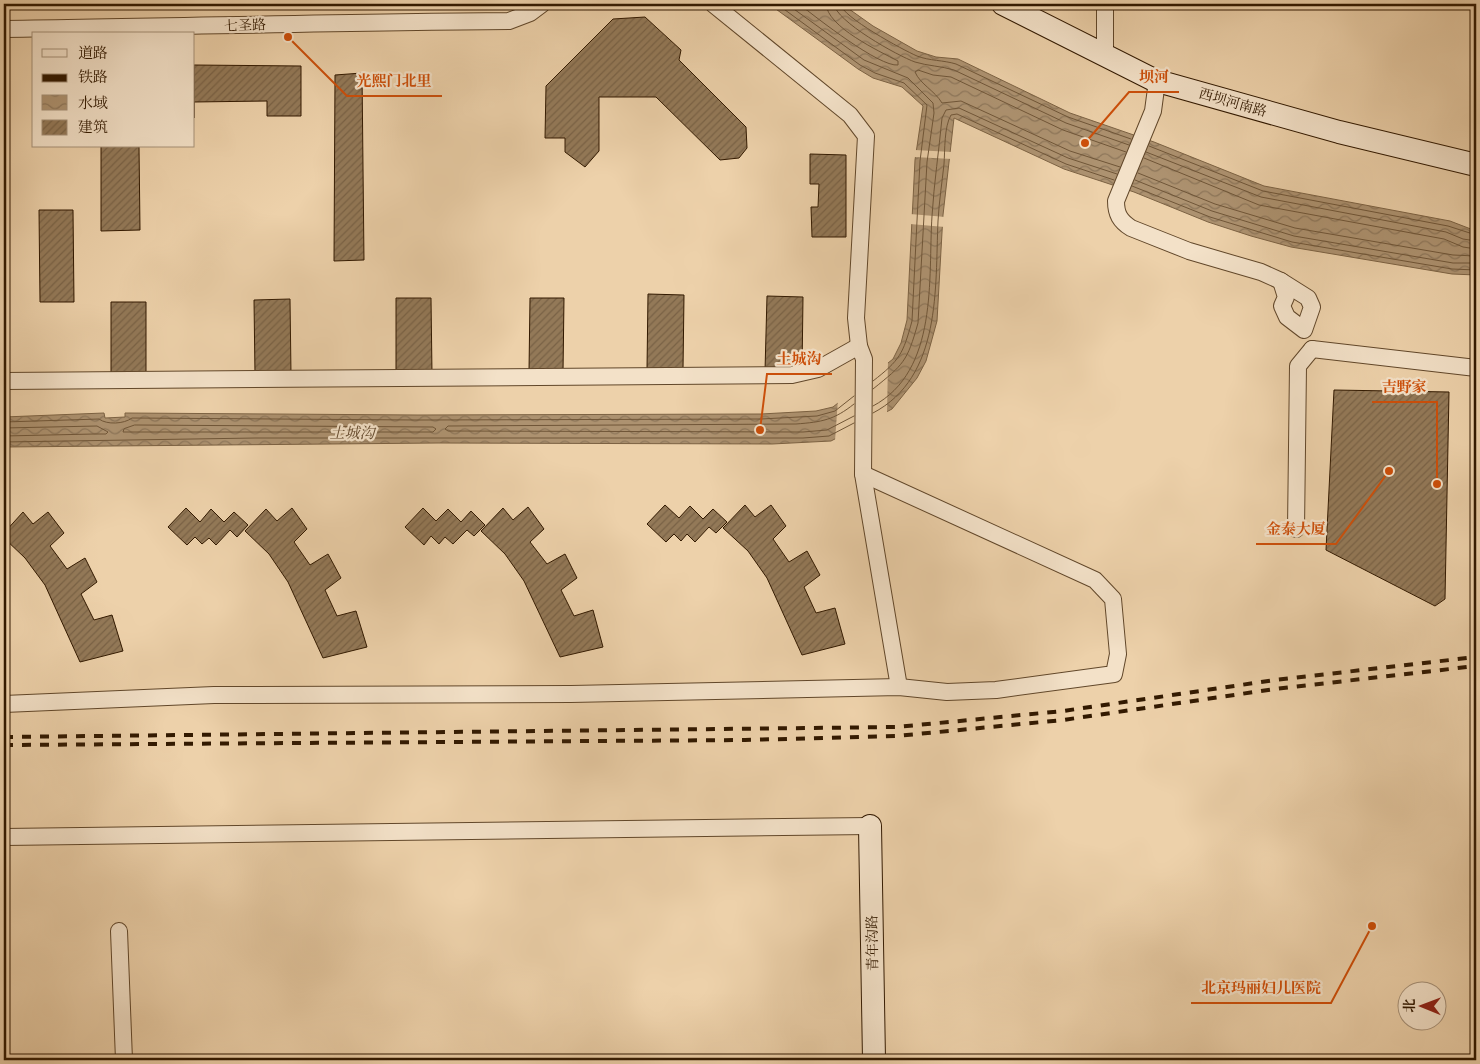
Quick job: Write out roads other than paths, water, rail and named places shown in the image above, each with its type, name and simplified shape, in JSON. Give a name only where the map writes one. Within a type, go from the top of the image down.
[{"type":"street","name":"七圣路","points":[[4,29],[221,27],[286,23],[509,22],[530,13],[542,4]]},
{"type":"street","points":[[713,4],[850,115],[866,136],[856,318],[861,352],[864,440],[863,474],[899,687]]},
{"type":"street","name":"西坝河南路","points":[[1003,4],[1157,81],[1339,132],[1476,165]]},
{"type":"street","points":[[1105,4],[1105,56]]},
{"type":"street","points":[[1157,81],[1153,111],[1116,201],[1116,214],[1124,224],[1131,228],[1189,251],[1261,272],[1281,281],[1308,298],[1312,307],[1304,330]]},
{"type":"street","points":[[1281,281],[1286,297],[1282,306],[1287,317],[1304,330],[1312,350]]},
{"type":"street","points":[[1312,350],[1476,368]]},
{"type":"street","points":[[1296,530],[1298,366],[1312,350]]},
{"type":"street","points":[[4,381],[792,375],[818,369],[861,352]]},
{"type":"street","points":[[4,704],[214,695],[571,694],[899,687],[948,692],[996,690],[1114,674],[1118,654],[1113,599],[1096,580],[863,474]]},
{"type":"street","points":[[4,837],[870,826]]},
{"type":"street","name":"青年沟路","points":[[870,826],[874,1060]]},
{"type":"street","points":[[119,931],[124,1060]]},
{"type":"water","points":[[769,4],[842,4],[873,26],[917,51],[936,57],[958,59],[1070,113],[1154,142],[1264,186],[1450,221],[1476,231],[1476,275],[1452,274],[1291,247],[1251,236],[1208,222],[1134,192],[1064,169],[954,118],[943,215],[937,321],[926,361],[917,378],[892,409],[831,441],[772,444],[438,443],[4,447],[4,417],[104,413],[105,418],[125,417],[125,413],[418,415],[761,414],[816,411],[833,407],[893,359],[901,343],[907,320],[915,160],[923,106],[902,87],[873,78],[858,69]]},
{"type":"railway","points":[[4,737],[897,727],[1063,711],[1275,680],[1476,657]]},
{"type":"railway","points":[[4,745],[745,740],[897,736],[1063,720],[1275,689],[1476,666]]},
{"type":"place","name":"光熙门北里","points":[[288,37]]},
{"type":"place","name":"坝河","points":[[1085,143]]},
{"type":"place","name":"土城沟","points":[[760,430]]},
{"type":"place","name":"金泰大厦","points":[[1389,471]]},
{"type":"place","name":"吉野家","points":[[1437,484]]},
{"type":"place","name":"北京玛丽妇儿医院","points":[[1372,926]]}]
